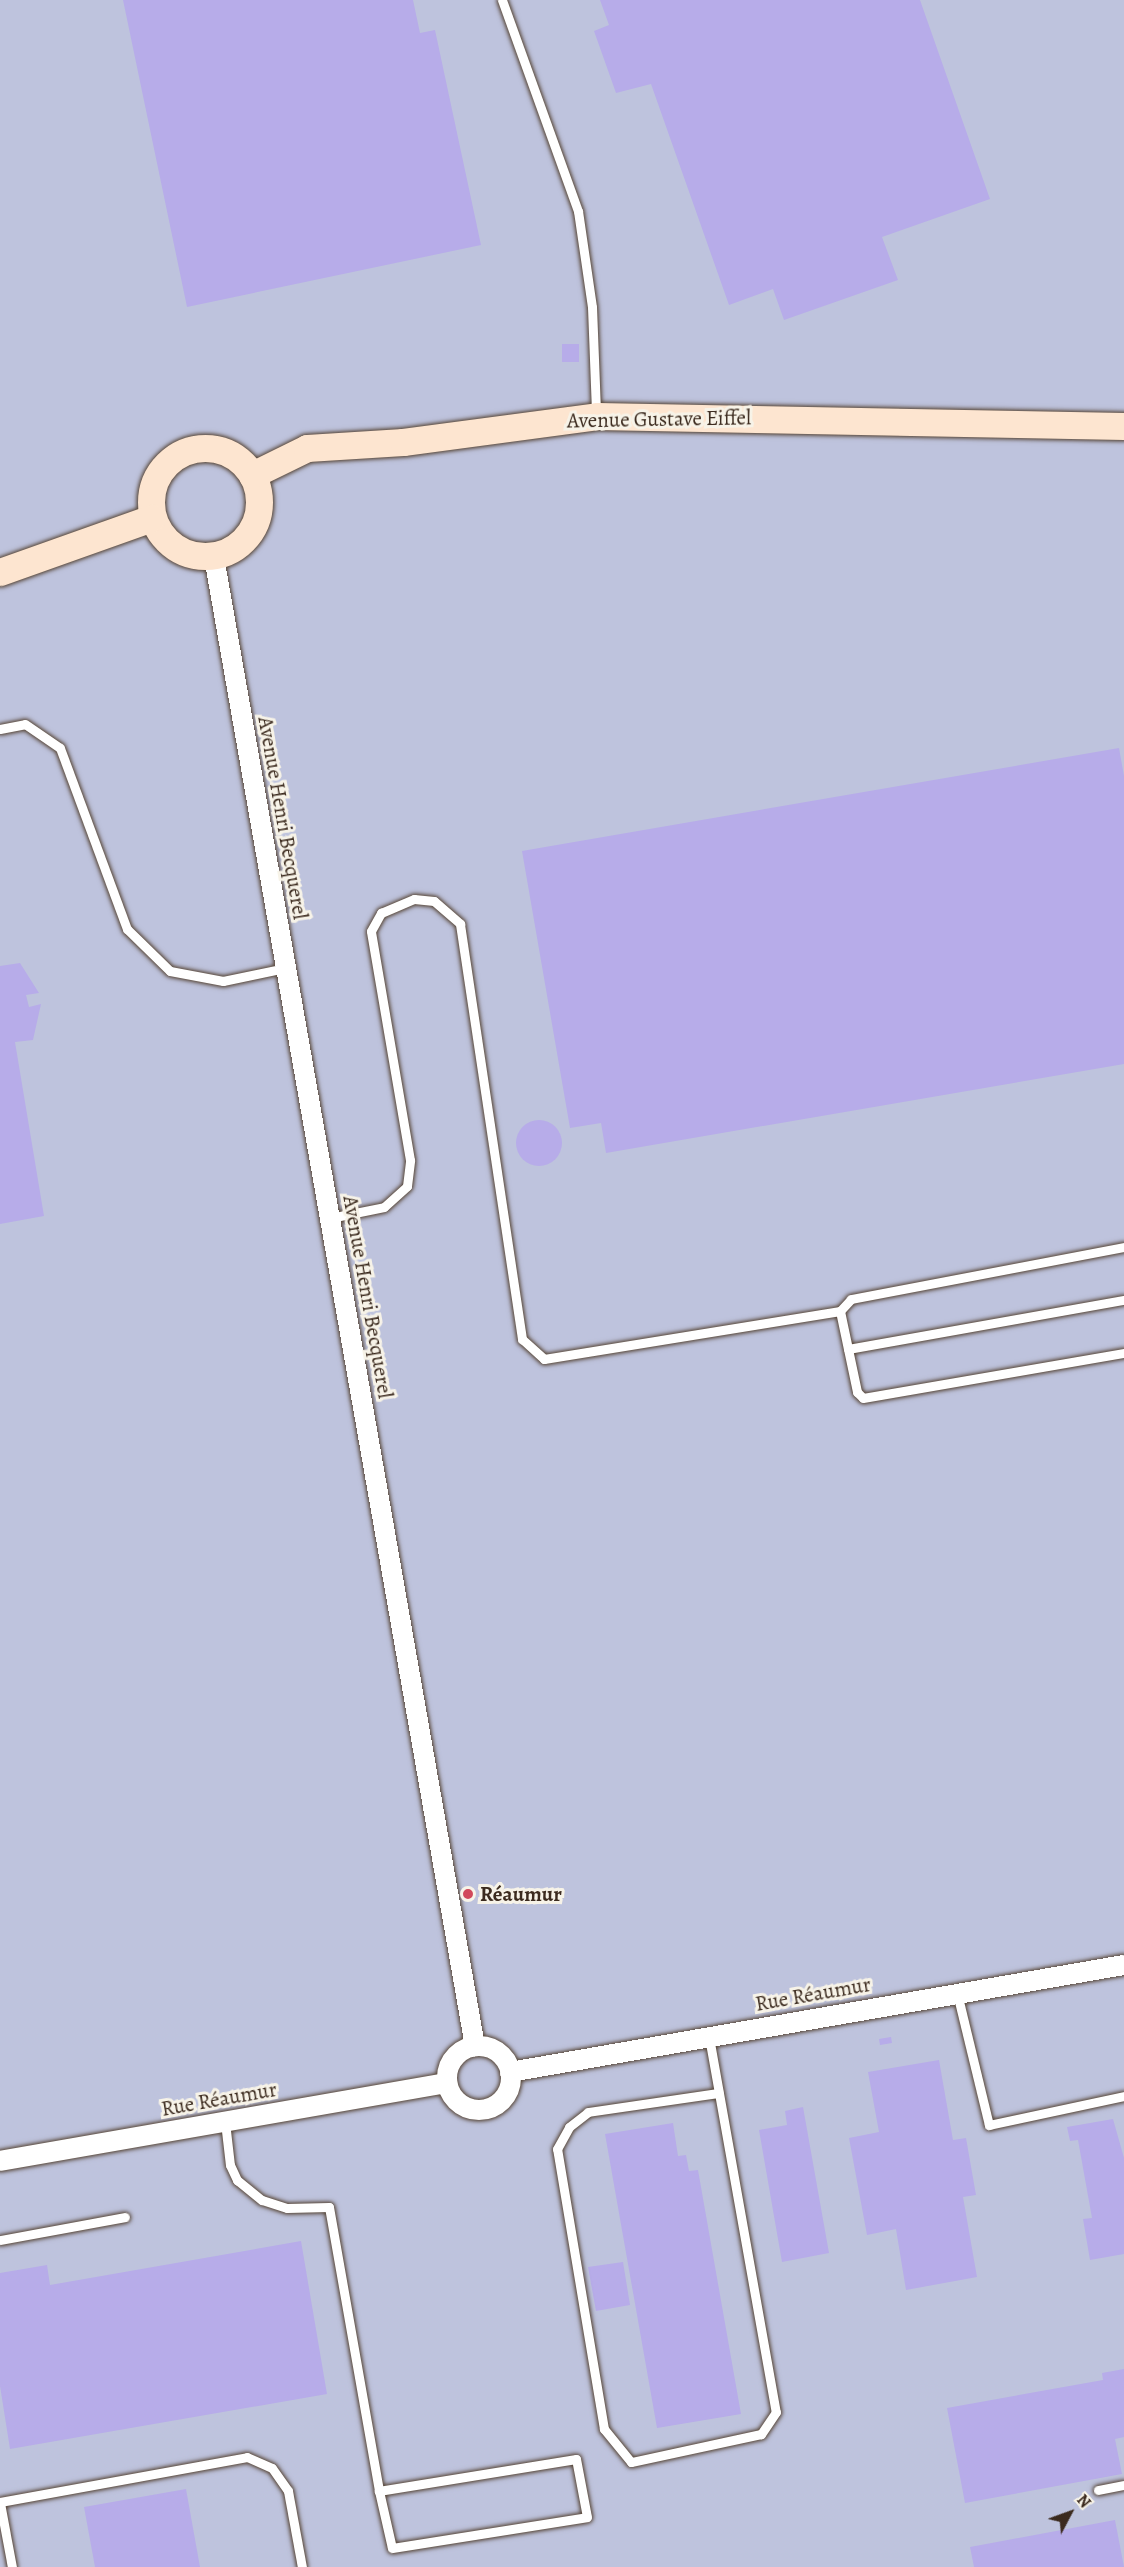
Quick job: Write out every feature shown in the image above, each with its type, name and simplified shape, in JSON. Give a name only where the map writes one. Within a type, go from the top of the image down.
[{"type":"street","name":"Avenue Gustave Eiffel","points":[[1001,423],[1124,406]]},
{"type":"street","name":"Avenue Gustave Eiffel","points":[[252,475],[307,448],[403,441],[597,416],[1124,426]]},
{"type":"street","points":[[209,448],[226,452],[252,475],[259,500],[255,526],[238,546],[214,557],[183,553],[164,538],[152,518],[153,483],[162,468],[183,453],[209,448]]},
{"type":"street","points":[[0,572],[152,518]]},
{"type":"street","name":"Avenue Henri Becquerel","points":[[214,557],[475,2046]]},
{"type":"street","name":"Rue Réaumur","points":[[510,2072],[1124,1965]]},
{"type":"street","points":[[475,2046],[494,2049],[510,2072],[508,2091],[484,2109],[456,2101],[447,2083],[450,2063],[475,2046]]},
{"type":"street","name":"Rue Réaumur","points":[[0,2162],[447,2083]]},
{"type":"lane","points":[[502,0],[578,211],[592,307],[597,416]]},
{"type":"lane","points":[[0,729],[25,724],[60,748],[127,929],[170,972],[223,981],[285,968]]},
{"type":"lane","points":[[330,1218],[384,1207],[407,1186],[410,1160],[371,931],[381,913],[394,904],[434,901],[460,924],[522,1339],[532,1351],[544,1359],[840,1311],[850,1299],[1124,1247]]},
{"type":"lane","points":[[848,1349],[1124,1300]]},
{"type":"lane","points":[[840,1311],[856,1392],[863,1398],[1124,1353]]},
{"type":"lane","points":[[957,1993],[989,2125],[1124,2096]]},
{"type":"lane","points":[[710,2037],[776,2412],[761,2434],[631,2462],[604,2429],[557,2149],[569,2127],[588,2112],[719,2092]]},
{"type":"lane","points":[[225,2122],[230,2165],[237,2180],[262,2200],[287,2208],[329,2207],[379,2491],[392,2548],[587,2517],[576,2459],[379,2491]]},
{"type":"lane","points":[[0,2240],[125,2217]]},
{"type":"lane","points":[[12,2567],[0,2502],[247,2457],[272,2468],[288,2491],[302,2567]]},
{"type":"lane","points":[[1098,2490],[1124,2485]]},
{"type":"shaded area","points":[[0,0],[1124,0],[1124,2567],[0,2567]]},
{"type":"building","points":[[123,0],[413,0],[420,33],[435,30],[481,245],[187,307]]},
{"type":"building","points":[[600,0],[920,0],[990,199],[882,237],[898,280],[784,320],[773,289],[729,305],[651,84],[616,93],[594,31],[609,25]]},
{"type":"building","points":[[562,344],[579,344],[579,362],[562,362]]},
{"type":"building","points":[[1119,748],[1124,776],[1124,1064],[606,1153],[601,1123],[570,1128],[522,851]]},
{"type":"building","points":[[20,963],[39,993],[26,995],[29,1007],[41,1004],[33,1040],[15,1042],[44,1216],[0,1224],[0,966]]},
{"type":"building","points":[[539,1120],[555,1127],[562,1143],[555,1159],[539,1166],[523,1159],[516,1143],[523,1127]]},
{"type":"building","points":[[891,2037],[892,2043],[880,2045],[879,2039]]},
{"type":"building","points":[[939,2060],[953,2140],[966,2138],[976,2195],[963,2197],[977,2277],[906,2290],[896,2229],[867,2235],[849,2138],[879,2132],[868,2072]]},
{"type":"building","points":[[803,2107],[829,2253],[782,2262],[759,2130],[787,2125],[785,2111]]},
{"type":"building","points":[[1113,2119],[1124,2158],[1124,2254],[1090,2260],[1083,2219],[1092,2218],[1078,2140],[1070,2141],[1067,2127]]},
{"type":"building","points":[[673,2123],[678,2156],[686,2155],[689,2171],[698,2170],[741,2414],[657,2428],[605,2134]]},
{"type":"building","points":[[301,2241],[327,2394],[10,2449],[0,2386],[0,2273],[47,2265],[50,2285]]},
{"type":"building","points":[[623,2262],[630,2305],[596,2311],[588,2267]]},
{"type":"building","points":[[1124,2369],[1124,2437],[1115,2439],[1122,2474],[965,2503],[947,2408],[1103,2380],[1102,2373]]},
{"type":"building","points":[[186,2489],[200,2567],[95,2567],[84,2507]]},
{"type":"building","points":[[1115,2520],[1124,2567],[974,2567],[970,2547]]},
{"type":"place","name":"Réaumur","points":[[468,1894]]}]
